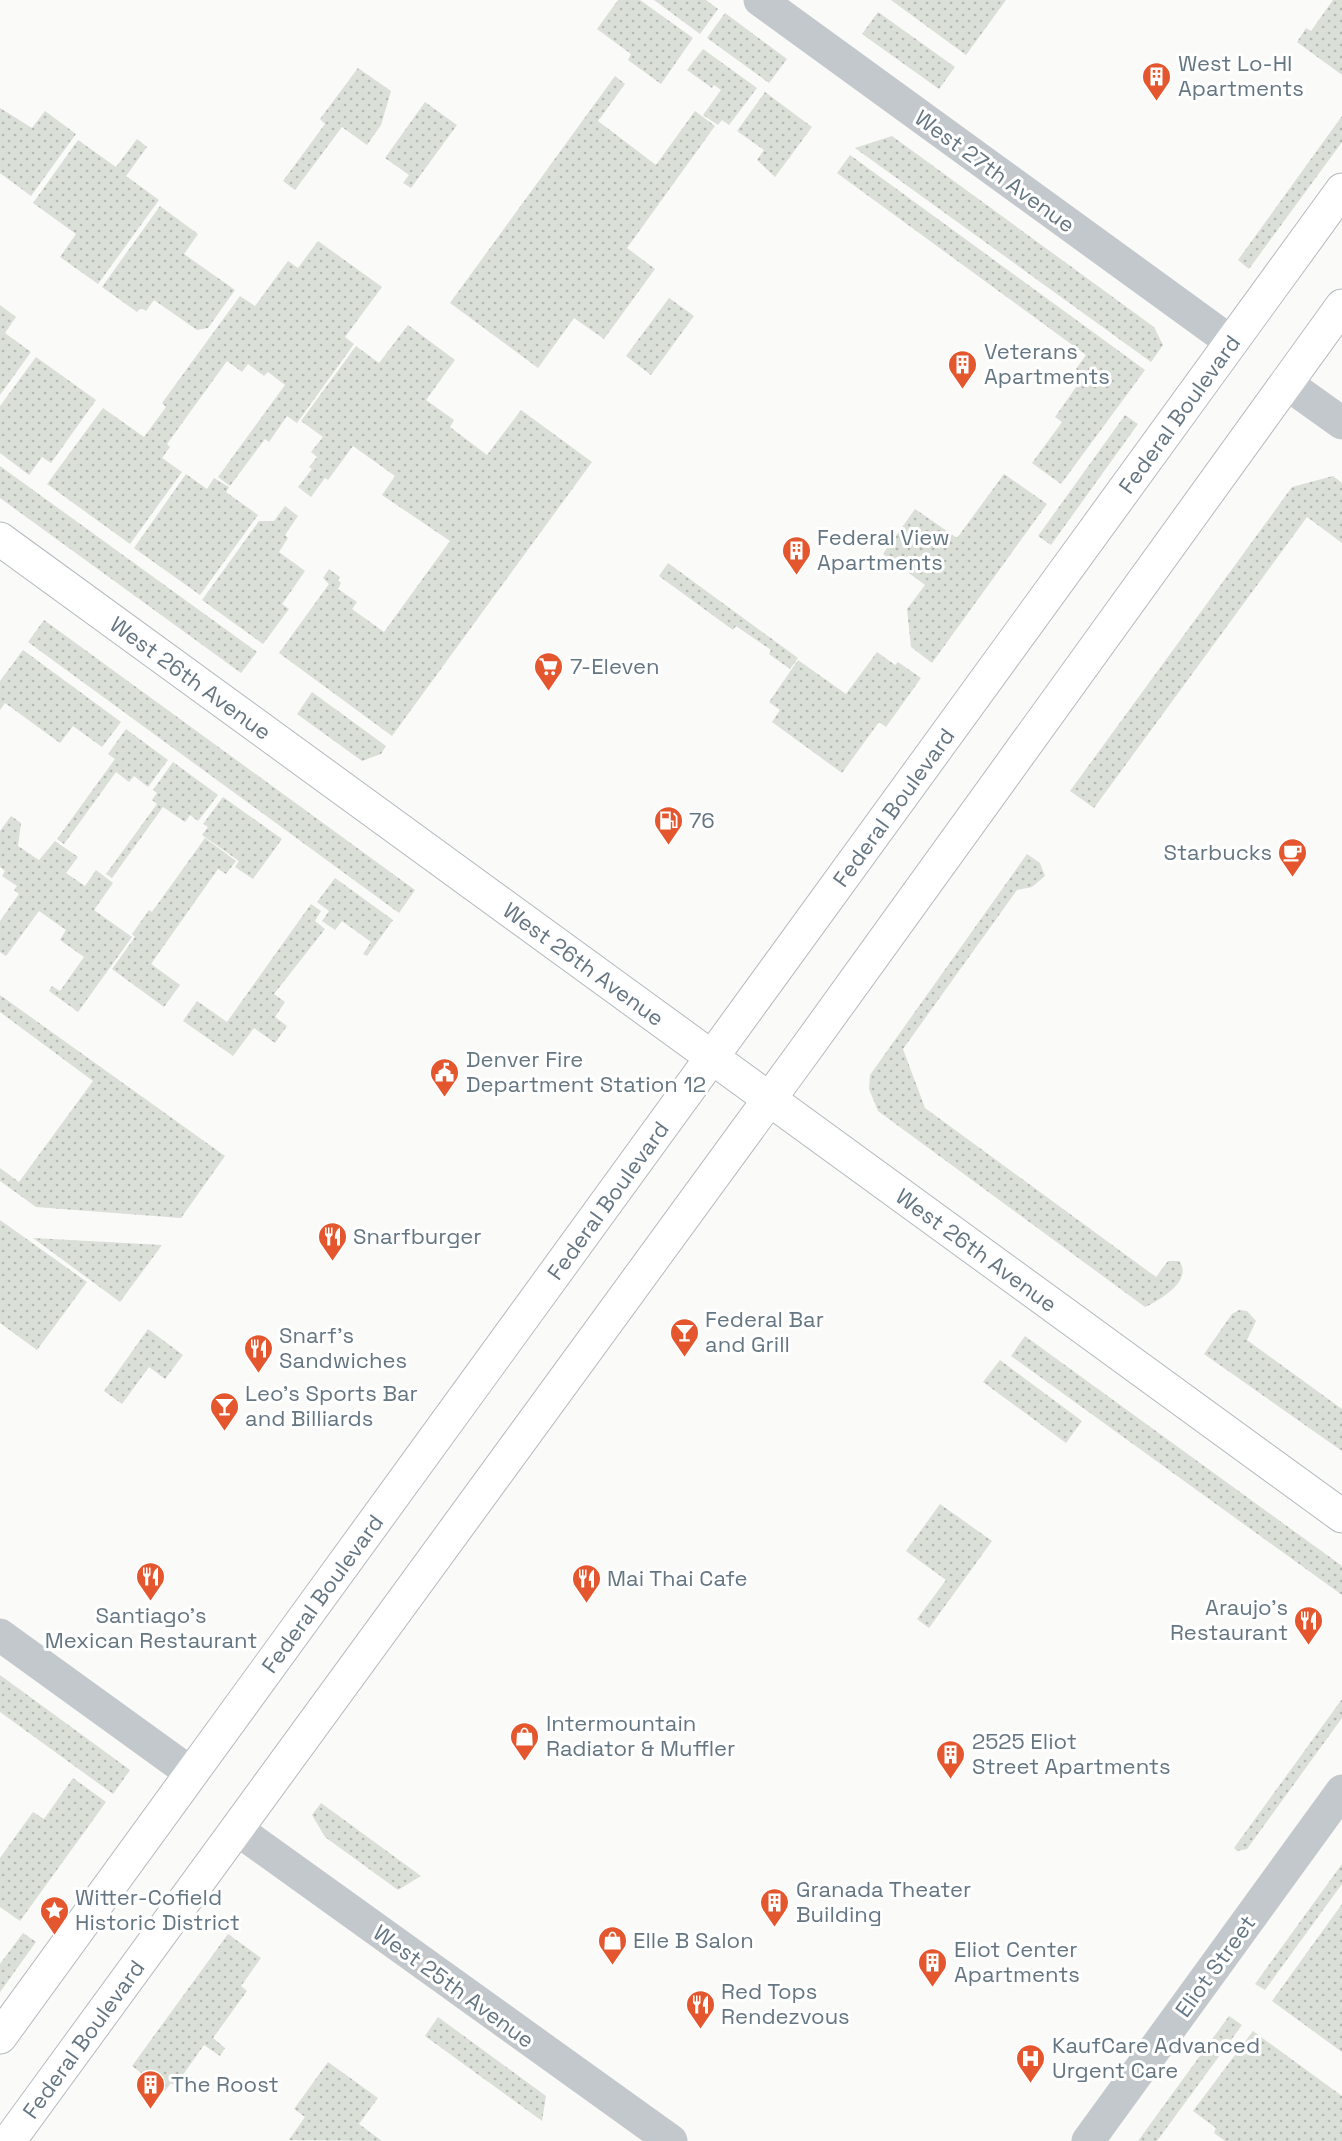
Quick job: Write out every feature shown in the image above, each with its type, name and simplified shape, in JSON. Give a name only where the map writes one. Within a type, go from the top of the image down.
[{"type":"main road","name":"Federal Boulevard","points":[[0,2037],[1342,189]]},
{"type":"main road","name":"Federal Boulevard","points":[[9,2141],[770,1098],[1342,306]]},
{"type":"main road","name":"West 26th Avenue","points":[[4,548],[712,1056],[1342,1516]]},
{"type":"street","name":"West 27th Avenue","points":[[760,0],[1231,342]]},
{"type":"street","points":[[1286,382],[1342,423]]},
{"type":"street","points":[[0,1635],[191,1773]]},
{"type":"street","name":"Eliot Street","points":[[1088,2141],[1342,1791]]},
{"type":"street","name":"West 25th Avenue","points":[[238,1830],[671,2141]]},
{"type":"shaded area","points":[[618,0],[640,0],[693,38],[661,84],[628,60],[631,54],[597,29]]},
{"type":"shaded area","points":[[654,0],[706,0],[718,9],[700,34]]},
{"type":"shaded area","points":[[891,0],[1006,0],[966,55]]},
{"type":"shaded area","points":[[1333,0],[1342,0],[1342,75],[1297,42],[1306,28],[1311,31]]},
{"type":"shaded area","points":[[878,12],[955,67],[939,89],[862,34]]},
{"type":"shaded area","points":[[725,13],[787,59],[769,83],[707,38]]},
{"type":"shaded area","points":[[703,49],[757,88],[729,125],[722,120],[718,125],[703,115],[721,90],[714,85],[712,88],[687,70]]},
{"type":"shaded area","points":[[358,68],[391,91],[381,125],[367,145],[342,127],[295,190],[283,181],[325,124],[320,119]]},
{"type":"shaded area","points":[[615,76],[625,84],[598,121],[656,165],[695,111],[715,126],[627,248],[655,269],[604,339],[574,318],[538,368],[450,303]]},
{"type":"shaded area","points":[[765,92],[812,127],[775,177],[757,160],[764,150],[737,131]]},
{"type":"shaded area","points":[[425,102],[457,125],[411,188],[403,183],[409,175],[385,158]]},
{"type":"shaded area","points":[[0,108],[32,128],[45,111],[76,134],[31,196],[0,173]]},
{"type":"shaded area","points":[[1342,116],[1342,142],[1249,269],[1238,260]]},
{"type":"shaded area","points":[[892,136],[1154,327],[1163,345],[1151,362],[855,148]]},
{"type":"shaded area","points":[[137,139],[147,147],[126,176],[159,200],[98,284],[60,257],[76,234],[33,203],[78,140],[116,167]]},
{"type":"shaded area","points":[[850,155],[1145,370],[1061,484],[1032,463],[1062,422],[1055,417],[1081,380],[1078,377],[1081,372],[1076,369],[1086,355],[837,173]]},
{"type":"shaded area","points":[[160,206],[198,234],[184,254],[235,290],[208,328],[197,330],[154,300],[146,311],[141,308],[137,312],[102,287]]},
{"type":"shaded area","points":[[318,241],[382,287],[345,337],[354,344],[297,423],[287,416],[269,442],[265,439],[230,486],[218,477],[285,385],[268,372],[264,376],[248,364],[242,372],[227,361],[167,444],[170,447],[162,458],[182,472],[130,544],[47,484],[103,408],[144,437],[166,407],[162,403],[240,296],[255,306],[288,261],[298,268]]},
{"type":"shaded area","points":[[669,298],[694,316],[651,375],[626,356]]},
{"type":"shaded area","points":[[0,305],[16,317],[5,333],[31,352],[0,395]]},
{"type":"shaded area","points":[[408,325],[455,360],[426,400],[454,420],[450,427],[487,455],[521,410],[592,462],[392,736],[279,653],[329,584],[323,578],[329,569],[340,577],[338,580],[341,583],[338,589],[357,602],[352,609],[384,632],[450,541],[382,495],[395,476],[353,446],[328,480],[325,478],[311,497],[298,487],[312,469],[309,467],[317,457],[311,452],[323,437],[301,421],[356,346],[379,363]]},
{"type":"shaded area","points":[[36,357],[96,400],[51,463],[42,457],[29,475],[0,453],[0,406]]},
{"type":"shaded area","points":[[1125,415],[1138,424],[1051,545],[1038,536]]},
{"type":"shaded area","points":[[0,466],[257,652],[241,673],[0,498]]},
{"type":"shaded area","points":[[186,474],[207,489],[214,478],[229,487],[226,492],[258,515],[200,595],[134,548]]},
{"type":"shaded area","points":[[1004,474],[1047,504],[932,663],[911,647],[907,609],[925,585],[883,554],[915,509],[957,538]]},
{"type":"shaded area","points":[[1333,476],[1342,483],[1342,543],[1307,517],[1094,808],[1070,791],[1292,487]]},
{"type":"shaded area","points":[[285,506],[298,516],[285,535],[288,538],[279,552],[305,571],[282,604],[289,609],[263,644],[202,600],[259,521],[274,521]]},
{"type":"shaded area","points":[[668,563],[798,658],[790,669],[769,654],[771,650],[736,626],[733,630],[659,576]]},
{"type":"shaded area","points":[[44,620],[415,890],[399,913],[28,642]]},
{"type":"shaded area","points":[[23,650],[121,722],[102,747],[73,726],[60,743],[5,703],[0,710],[0,681]]},
{"type":"shaded area","points":[[877,652],[895,665],[898,662],[921,678],[886,727],[879,722],[842,773],[772,722],[780,710],[769,702],[798,660],[846,694]]},
{"type":"shaded area","points":[[312,692],[386,746],[381,754],[362,761],[297,714]]},
{"type":"shaded area","points":[[126,729],[168,760],[148,787],[134,776],[129,782],[116,772],[64,844],[57,839],[115,759],[108,754]]},
{"type":"shaded area","points":[[173,762],[218,795],[198,821],[190,815],[185,822],[163,807],[112,878],[106,874],[157,804],[152,800],[157,793],[153,790]]},
{"type":"shaded area","points":[[223,797],[282,839],[253,879],[235,867],[239,861],[202,835],[208,827],[203,824]]},
{"type":"shaded area","points":[[11,816],[21,823],[18,846],[39,860],[55,841],[78,857],[66,873],[85,886],[96,870],[113,883],[94,910],[132,937],[78,1012],[49,991],[52,986],[60,991],[84,957],[60,940],[66,930],[39,911],[6,956],[0,952],[0,921],[19,894],[14,890],[17,886],[2,876],[5,871],[0,867],[0,831]]},
{"type":"shaded area","points":[[205,838],[236,861],[226,874],[218,869],[151,964],[180,985],[164,1007],[112,969],[135,937],[132,934],[149,910],[152,912]]},
{"type":"shaded area","points":[[1027,854],[1040,863],[1045,876],[1032,887],[1017,890],[903,1049],[925,1108],[1156,1277],[1168,1261],[1179,1261],[1182,1275],[1179,1282],[1159,1300],[1145,1307],[878,1111],[869,1089],[870,1075]]},
{"type":"shaded area","points":[[335,878],[393,920],[367,956],[363,954],[371,942],[342,921],[335,930],[322,921],[329,911],[317,902]]},
{"type":"shaded area","points":[[311,904],[321,911],[315,921],[325,929],[274,994],[285,1002],[275,1017],[287,1026],[275,1043],[254,1028],[233,1056],[183,1021],[197,1001],[227,1022]]},
{"type":"shaded area","points":[[0,995],[225,1156],[181,1218],[36,1207],[0,1181],[0,1168],[19,1182],[93,1081],[0,1012]]},
{"type":"shaded area","points":[[0,1220],[87,1282],[37,1350],[0,1323]]},
{"type":"shaded area","points":[[33,1238],[162,1245],[120,1302]]},
{"type":"shaded area","points":[[1239,1310],[1247,1311],[1256,1321],[1247,1340],[1342,1409],[1342,1451],[1204,1354],[1232,1314]]},
{"type":"shaded area","points":[[148,1329],[183,1355],[165,1379],[149,1367],[122,1404],[104,1391]]},
{"type":"shaded area","points":[[1025,1336],[1342,1566],[1342,1595],[1011,1356]]},
{"type":"shaded area","points":[[1000,1360],[1082,1421],[1066,1443],[983,1382]]},
{"type":"shaded area","points":[[940,1504],[992,1541],[929,1628],[917,1619],[946,1580],[906,1551]]},
{"type":"shaded area","points":[[0,1675],[130,1770],[113,1794],[0,1712]]},
{"type":"shaded area","points":[[1342,1699],[1342,1718],[1247,1849],[1237,1851],[1234,1848]]},
{"type":"shaded area","points":[[73,1778],[106,1802],[20,1921],[0,1907],[0,1858],[33,1812],[44,1819]]},
{"type":"shaded area","points":[[321,1803],[421,1876],[398,1890],[325,1837],[312,1815]]},
{"type":"shaded area","points":[[1342,1864],[1342,1884],[1265,1990],[1255,1984]]},
{"type":"shaded area","points":[[1342,1904],[1342,2052],[1272,2001]]},
{"type":"shaded area","points":[[23,1933],[36,1942],[0,1992],[0,1964]]},
{"type":"shaded area","points":[[228,1934],[261,1958],[241,1986],[247,1991],[213,2038],[225,2048],[220,2056],[204,2045],[175,2086],[171,2083],[165,2091],[132,2066]]},
{"type":"shaded area","points":[[1229,2016],[1242,2025],[1157,2141],[1138,2141]]},
{"type":"shaded area","points":[[438,2017],[546,2096],[542,2121],[425,2036]]},
{"type":"shaded area","points":[[1253,2031],[1342,2096],[1342,2141],[1225,2141],[1214,2133],[1216,2128],[1193,2111]]},
{"type":"shaded area","points":[[328,2062],[378,2098],[359,2124],[382,2141],[289,2140],[305,2117],[294,2109]]},
{"type":"place","name":"West Lo-HI Apartments","points":[[1157,102]]},
{"type":"place","name":"Veterans Apartments","points":[[963,390]]},
{"type":"place","name":"Federal View Apartments","points":[[796,576]]},
{"type":"place","name":"7-Eleven","points":[[549,692]]},
{"type":"place","name":"76","points":[[668,846]]},
{"type":"place","name":"Starbucks","points":[[1293,878]]},
{"type":"place","name":"Denver Fire Department Station 12","points":[[445,1098]]},
{"type":"place","name":"Snarfburger","points":[[332,1262]]},
{"type":"place","name":"Federal Bar and Grill","points":[[684,1358]]},
{"type":"place","name":"Snarf's Sandwiches","points":[[258,1374]]},
{"type":"place","name":"Leo's Sports Bar and Billiards","points":[[224,1432]]},
{"type":"place","name":"Santiago's Mexican Restaurant","points":[[151,1602]]},
{"type":"place","name":"Mai Thai Cafe","points":[[586,1604]]},
{"type":"place","name":"Araujo's Restaurant","points":[[1309,1646]]},
{"type":"place","name":"Intermountain Radiator & Muffler","points":[[525,1762]]},
{"type":"place","name":"2525 Eliot Street Apartments","points":[[951,1780]]},
{"type":"place","name":"Granada Theater Building","points":[[775,1928]]},
{"type":"place","name":"Witter-Cofield Historic District","points":[[54,1936]]},
{"type":"place","name":"Elle B Salon","points":[[612,1966]]},
{"type":"place","name":"Eliot Center Apartments","points":[[933,1988]]},
{"type":"place","name":"Red Tops Rendezvous","points":[[700,2030]]},
{"type":"place","name":"KaufCare Advanced Urgent Care","points":[[1031,2084]]},
{"type":"place","name":"The Roost","points":[[150,2110]]}]
